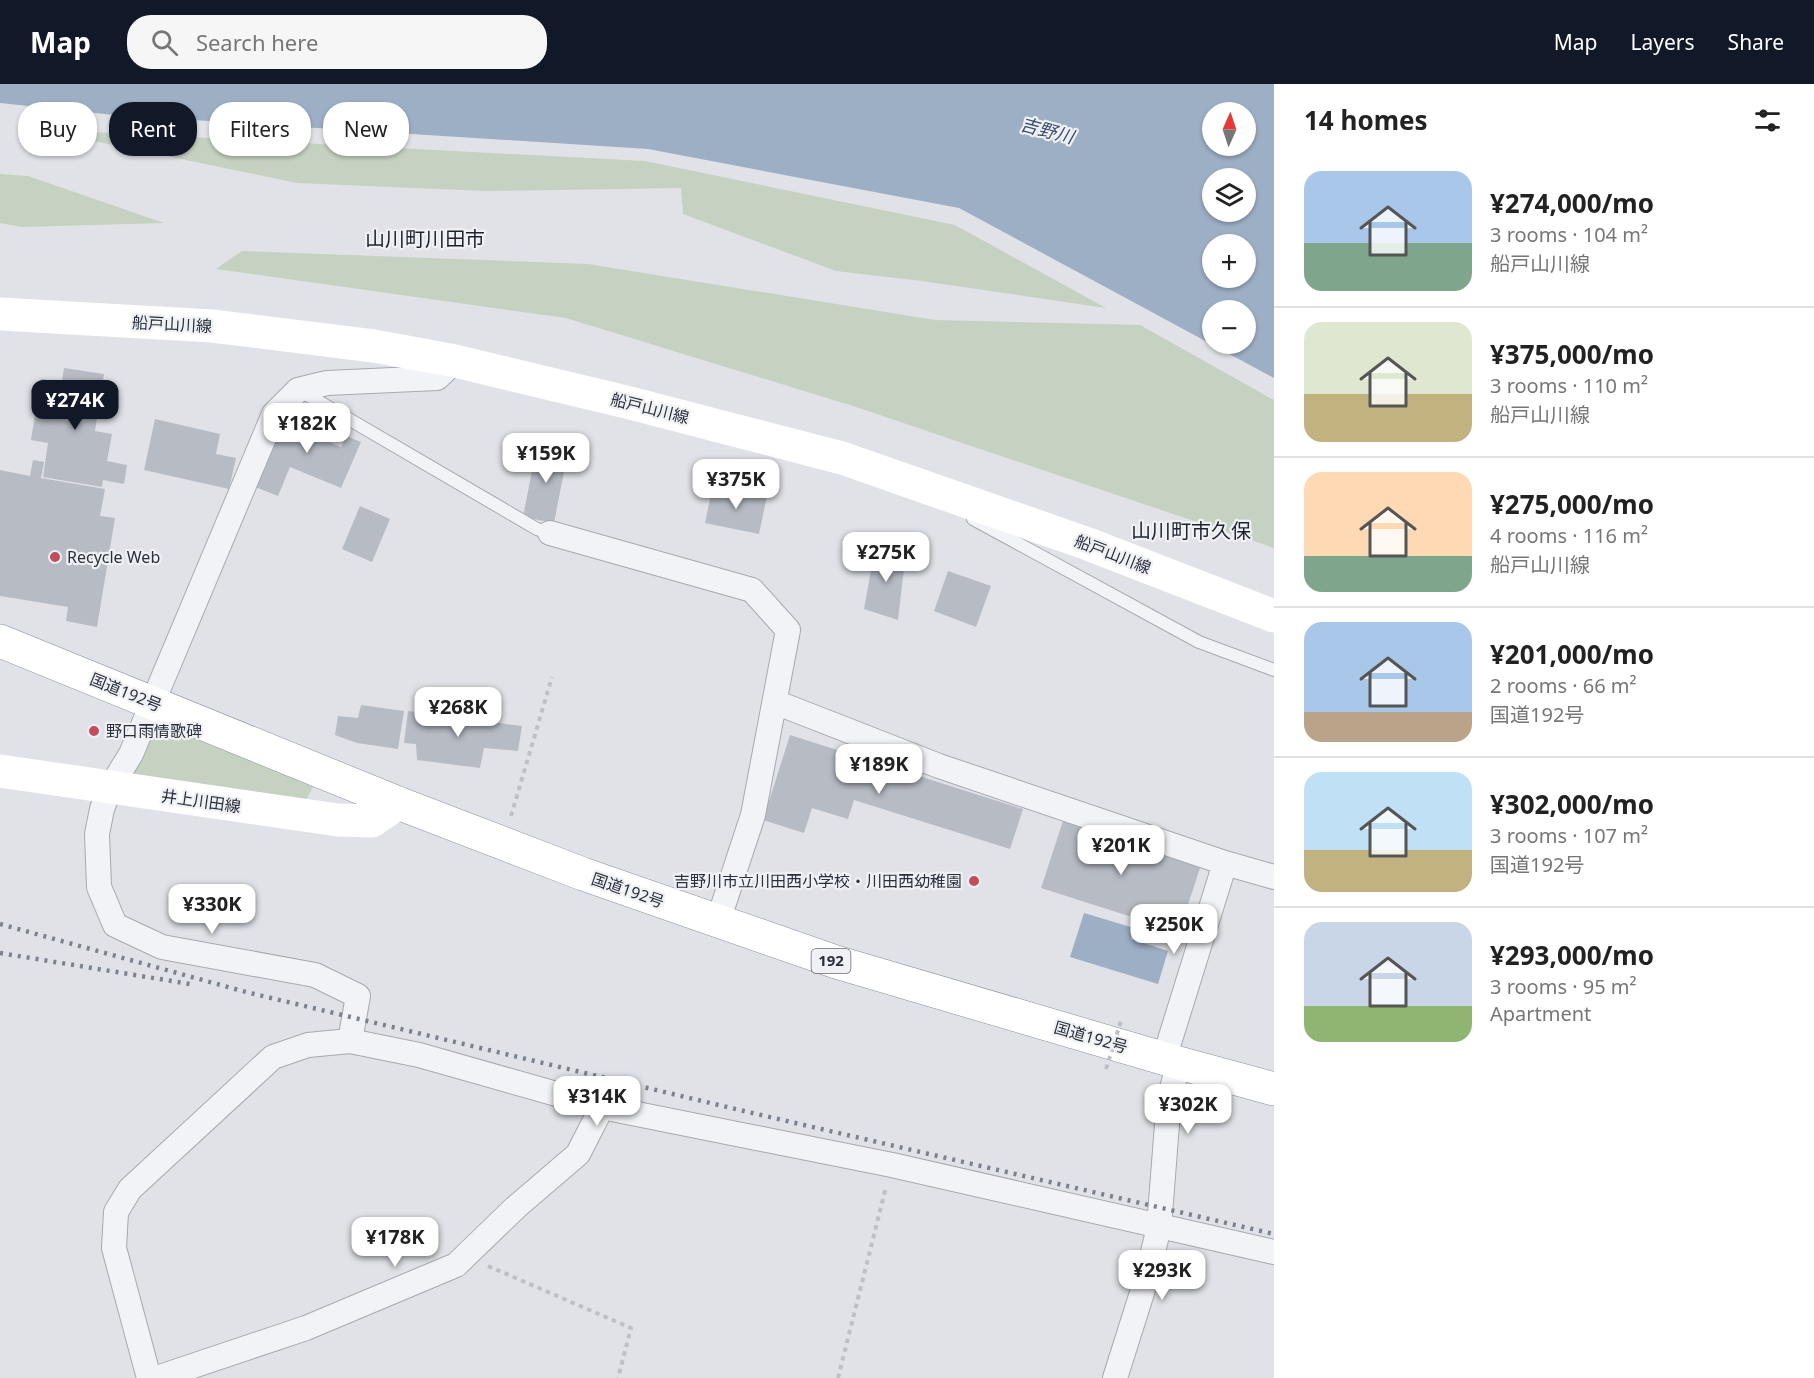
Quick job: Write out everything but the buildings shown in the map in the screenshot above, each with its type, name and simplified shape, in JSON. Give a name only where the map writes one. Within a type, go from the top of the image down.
[{"type":"main road","name":"船戸山川線","points":[[0,314],[212,326],[374,346],[455,361],[626,402],[842,458],[1088,544],[1274,616]]},
{"type":"main road","name":"国道192号","points":[[0,641],[398,803],[583,874],[836,962],[1274,1089]]},
{"type":"main road","name":"井上川田線","points":[[0,771],[338,820],[372,820],[398,803]]},
{"type":"street","points":[[350,1041],[358,996],[315,975],[162,947],[115,925],[99,887],[97,834],[102,809],[110,788],[131,754],[274,414],[298,390],[327,382],[437,378],[455,361]]},
{"type":"street","points":[[550,533],[752,590],[788,630],[753,815],[718,921]]},
{"type":"street","points":[[775,702],[939,766],[1225,863],[1274,876]]},
{"type":"street","points":[[1115,1378],[1147,1277],[1159,1227],[1172,1061],[1225,863]]},
{"type":"street","points":[[149,1378],[114,1248],[116,1212],[130,1189],[273,1057],[309,1045],[350,1041],[419,1054],[602,1107],[892,1166],[1274,1252]]},
{"type":"street","points":[[157,1378],[306,1328],[456,1265],[515,1208],[578,1154],[602,1107]]},
{"type":"lane","points":[[298,390],[537,529],[550,533]]},
{"type":"lane","points":[[955,497],[957,510],[1199,642],[1274,670]]},
{"type":"path","points":[[508,825],[552,677]]},
{"type":"path","points":[[1106,1069],[1121,1021]]},
{"type":"path","points":[[838,1378],[892,1166]]},
{"type":"path","points":[[466,1256],[631,1328],[618,1378]]},
{"type":"green space","points":[[97,132],[109,133],[109,144],[97,142]]},
{"type":"green space","points":[[197,137],[209,138],[209,156],[311,156],[311,143],[323,144],[323,156],[409,156],[409,149],[645,161],[955,225],[1106,308],[836,271],[683,214],[681,188],[486,191],[297,183],[166,156],[197,156]]},
{"type":"green space","points":[[0,174],[28,176],[164,223],[22,227],[0,223]]},
{"type":"green space","points":[[242,251],[588,264],[935,320],[1140,325],[1274,400],[1274,548],[853,406],[566,318],[216,269]]},
{"type":"green space","points":[[151,720],[315,783],[306,800],[125,775]]},
{"type":"water","name":"吉野川","points":[[0,84],[1274,84],[1274,378],[1230,354],[1256,354],[1256,300],[1202,300],[1202,339],[959,208],[648,149],[409,134],[409,102],[323,102],[323,128],[311,128],[311,102],[209,102],[209,121],[197,120],[197,102],[109,102],[109,114],[97,113],[97,102],[18,102],[18,105],[0,103]]},
{"type":"water","points":[[1084,913],[1134,928],[1131,939],[1168,951],[1158,984],[1070,957]]},
{"type":"railway","points":[[0,924],[246,992],[1274,1234]]},
{"type":"railway","points":[[0,953],[190,984]]},
{"type":"place","name":"Recycle Web","points":[[55,557]]},
{"type":"place","name":"野口雨情歌碑","points":[[94,731]]},
{"type":"place","name":"吉野川市立川田西小学校・川田西幼稚園","points":[[974,881]]},
{"type":"district","name":"山川町川田市","points":[[425,239]]},
{"type":"district","name":"山川町市久保","points":[[1191,531]]}]
